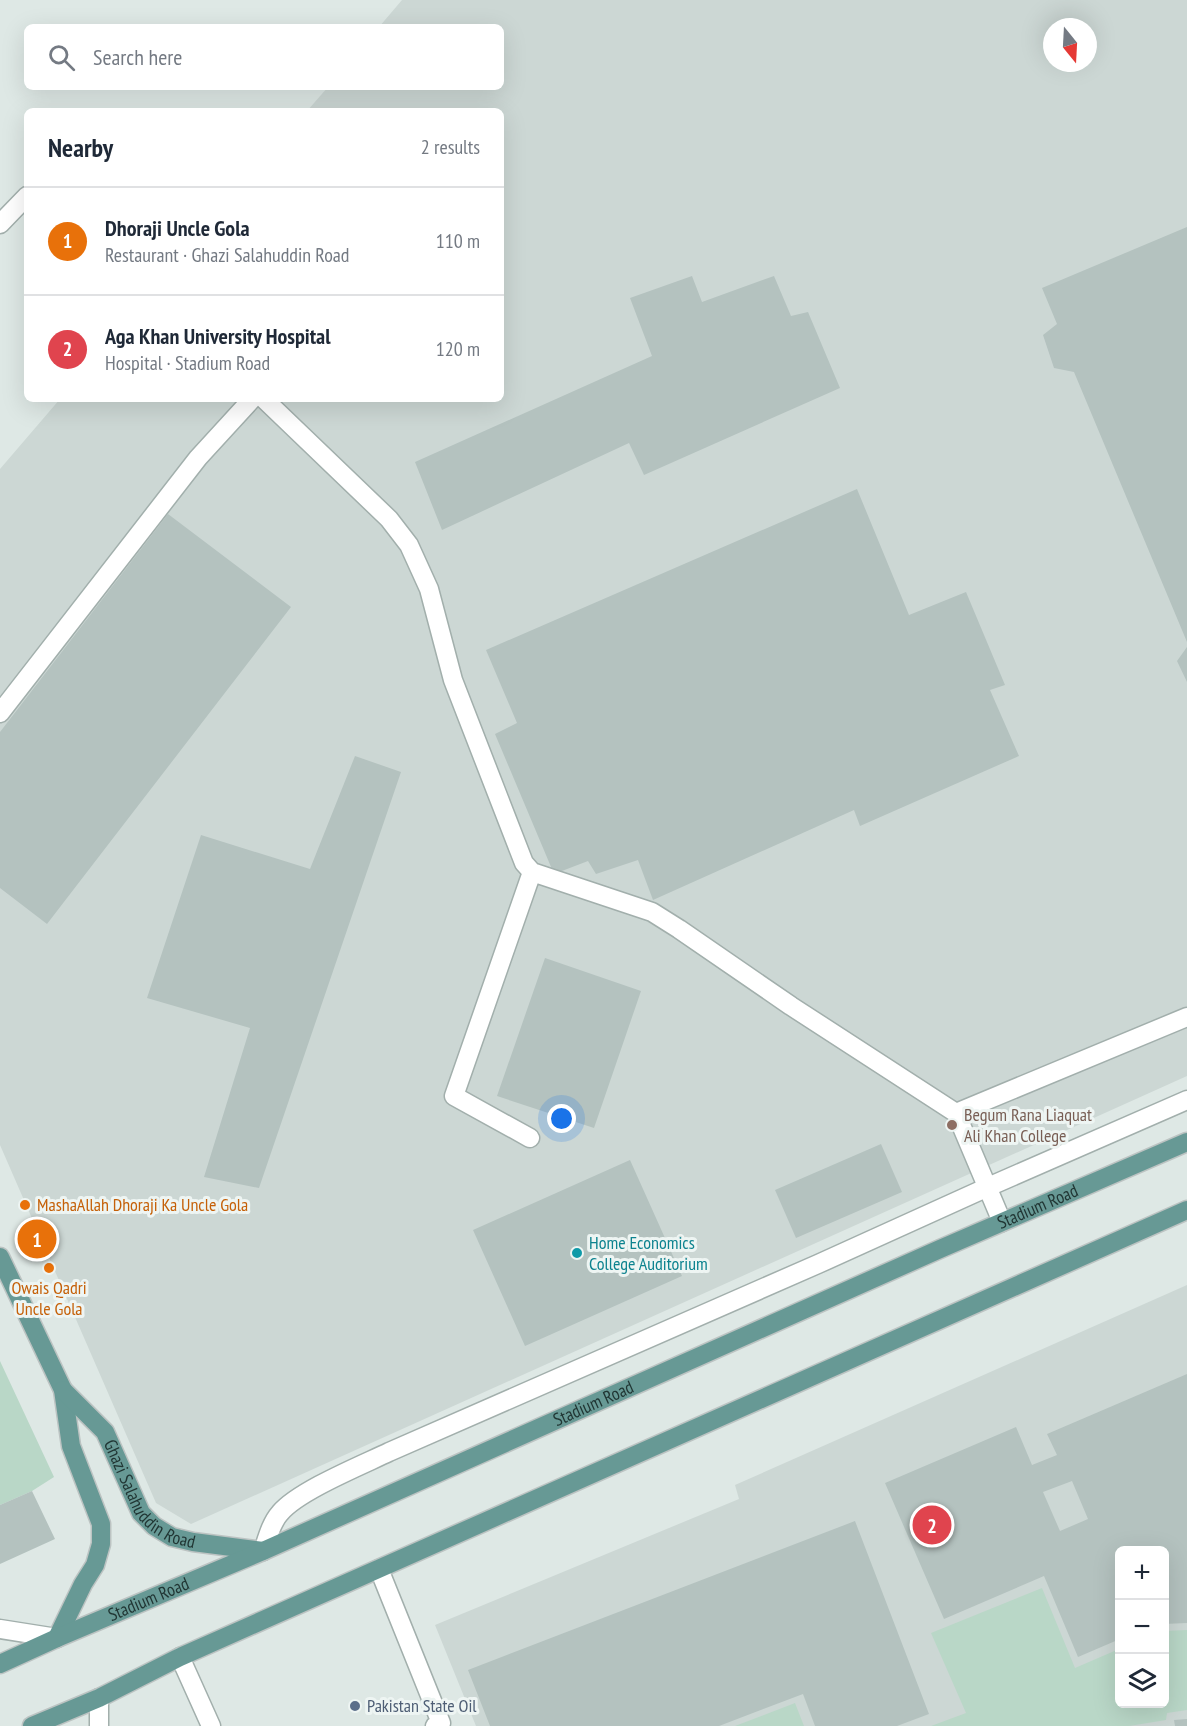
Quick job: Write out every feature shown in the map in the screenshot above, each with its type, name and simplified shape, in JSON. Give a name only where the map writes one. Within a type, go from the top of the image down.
[{"type":"main road","name":"Stadium Road","points":[[0,1664],[263,1551],[1187,1142]]},
{"type":"main road","points":[[32,1726],[99,1698],[180,1657],[1187,1210]]},
{"type":"main road","name":"Ghazi Salahuddin Road","points":[[0,1257],[63,1389],[71,1446],[101,1524],[101,1544],[94,1565],[57,1638]]},
{"type":"main road","name":"Ghazi Salahuddin Road","points":[[63,1389],[105,1432],[141,1513],[154,1526],[172,1537],[193,1542],[263,1551]]},
{"type":"street","points":[[0,224],[24,199]]},
{"type":"street","points":[[0,713],[198,458],[249,402]]},
{"type":"street","points":[[267,402],[389,519],[409,545],[429,589],[461,702],[524,863],[532,872],[652,912],[956,1113],[1002,1222]]},
{"type":"street","points":[[530,1138],[454,1096],[532,872]]},
{"type":"street","points":[[956,1113],[1187,1017]]},
{"type":"street","points":[[263,1551],[280,1513],[299,1498],[332,1480],[1187,1100]]},
{"type":"street","points":[[379,1569],[441,1723],[435,1726]]},
{"type":"street","points":[[0,1629],[57,1638]]},
{"type":"street","points":[[180,1657],[211,1726]]},
{"type":"street","points":[[99,1698],[99,1726]]},
{"type":"shaded area","points":[[402,0],[1187,0],[1187,1076],[191,1524],[156,1503],[0,1145],[0,469],[57,402],[504,402],[504,108],[310,108],[325,90],[504,90],[504,24],[382,24]]},
{"type":"shaded area","points":[[1187,1285],[1187,1726],[476,1726],[435,1625],[739,1499],[735,1485]]},
{"type":"green space","points":[[0,1361],[54,1477],[32,1491],[0,1505]]},
{"type":"green space","points":[[1042,1588],[1075,1668],[1115,1651],[1115,1708],[1169,1708],[1169,1631],[1187,1630],[1187,1710],[1167,1713],[1166,1720],[1129,1726],[931,1726],[966,1713],[931,1633]]},
{"type":"green space","points":[[795,1703],[804,1726],[735,1726]]},
{"type":"building","points":[[1187,227],[1187,642],[1074,372],[1054,368],[1043,335],[1057,324],[1042,288]]},
{"type":"building","points":[[692,276],[702,302],[774,276],[791,316],[808,312],[840,388],[644,475],[629,443],[442,530],[415,462],[652,356],[630,298]]},
{"type":"building","points":[[857,489],[909,615],[966,592],[1005,685],[990,690],[1019,756],[860,826],[854,810],[653,900],[638,860],[596,874],[588,861],[554,874],[495,734],[517,723],[486,650]]},
{"type":"building","points":[[168,514],[291,607],[47,924],[0,888],[0,732]]},
{"type":"building","points":[[1187,647],[1187,682],[1177,661]]},
{"type":"building","points":[[355,756],[401,772],[259,1188],[204,1177],[250,1028],[147,998],[201,835],[310,869]]},
{"type":"building","points":[[545,958],[641,991],[594,1128],[497,1096]]},
{"type":"building","points":[[881,1144],[902,1192],[796,1238],[775,1190]]},
{"type":"building","name":"Home Economics College Auditorium","points":[[630,1160],[682,1276],[525,1346],[473,1230]]},
{"type":"building","points":[[1187,1374],[1187,1623],[1169,1624],[1169,1546],[1115,1546],[1115,1641],[1078,1657],[1044,1576],[944,1619],[885,1483],[1016,1427],[1032,1465],[1057,1455],[1047,1434]],"holes":[[[1072,1481],[1088,1519],[1060,1531],[1043,1492]]]},
{"type":"building","points":[[32,1491],[55,1539],[0,1564],[0,1505]]},
{"type":"building","points":[[855,1521],[929,1714],[897,1726],[815,1726],[803,1694],[719,1726],[490,1726],[468,1670]]},
{"type":"building","points":[[1187,1719],[1187,1726],[1175,1726],[1174,1720]]},
{"type":"place","name":"Begum Rana Liaquat Ali Khan College","points":[[952,1125]]},
{"type":"place","name":"MashaAllah Dhoraji Ka Uncle Gola","points":[[25,1205]]},
{"type":"place","name":"Dhoraji Uncle Gola","points":[[37,1239]]},
{"type":"place","name":"Home Economics College Auditorium","points":[[577,1253]]},
{"type":"place","name":"Owais Qadri Uncle Gola","points":[[49,1268]]},
{"type":"place","name":"Aga Khan University Hospital","points":[[932,1525]]},
{"type":"place","name":"Pakistan State Oil","points":[[355,1706]]}]
